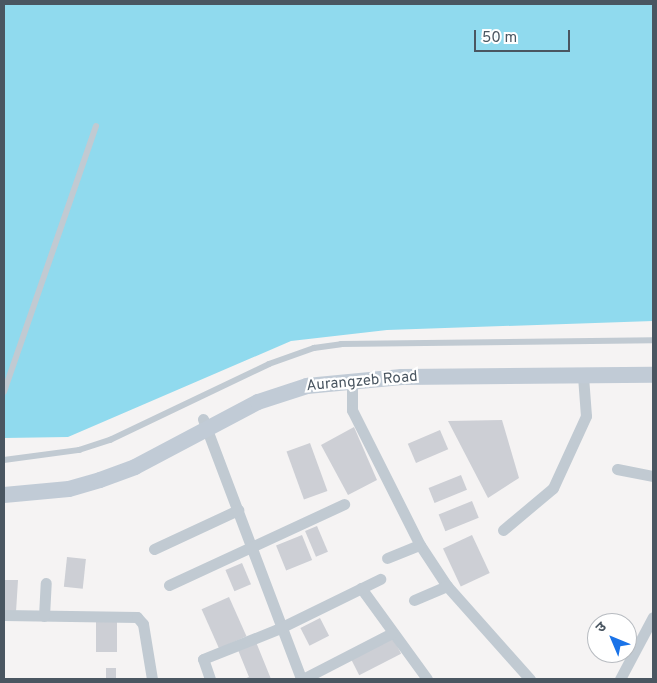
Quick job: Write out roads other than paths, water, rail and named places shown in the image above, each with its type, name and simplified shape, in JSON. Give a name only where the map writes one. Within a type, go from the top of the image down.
[{"type":"main road","name":"Aurangzeb Road","points":[[4,494],[69,489],[135,467],[205,424],[285,380],[325,372],[653,366]]},
{"type":"main road","name":"Aurangzeb Road","points":[[4,484],[69,478],[98,470],[133,458],[205,424],[282,392],[352,380],[653,375]]},
{"type":"street","points":[[503,530],[553,488],[586,416],[583,376]]},
{"type":"street","points":[[352,380],[352,410],[420,544],[447,586],[530,679]]},
{"type":"street","points":[[205,424],[252,546],[278,629],[302,679],[392,633]]},
{"type":"street","points":[[617,469],[653,476]]},
{"type":"street","points":[[169,585],[344,504]]},
{"type":"street","points":[[154,549],[238,510]]},
{"type":"street","points":[[386,558],[420,544]]},
{"type":"street","points":[[210,679],[203,659],[278,629],[380,579]]},
{"type":"street","points":[[44,616],[46,583]]},
{"type":"street","points":[[414,600],[447,586]]},
{"type":"street","points":[[361,588],[427,679]]},
{"type":"street","points":[[4,615],[137,617],[143,624],[152,679]]},
{"type":"street","points":[[620,679],[653,621]]},
{"type":"lane","points":[[4,392],[96,126]]},
{"type":"lane","points":[[4,460],[79,450],[110,440],[269,364],[314,348],[342,344],[653,340]]},
{"type":"water","points":[[4,4],[653,4],[653,321],[387,330],[291,341],[68,437],[4,438]]}]
